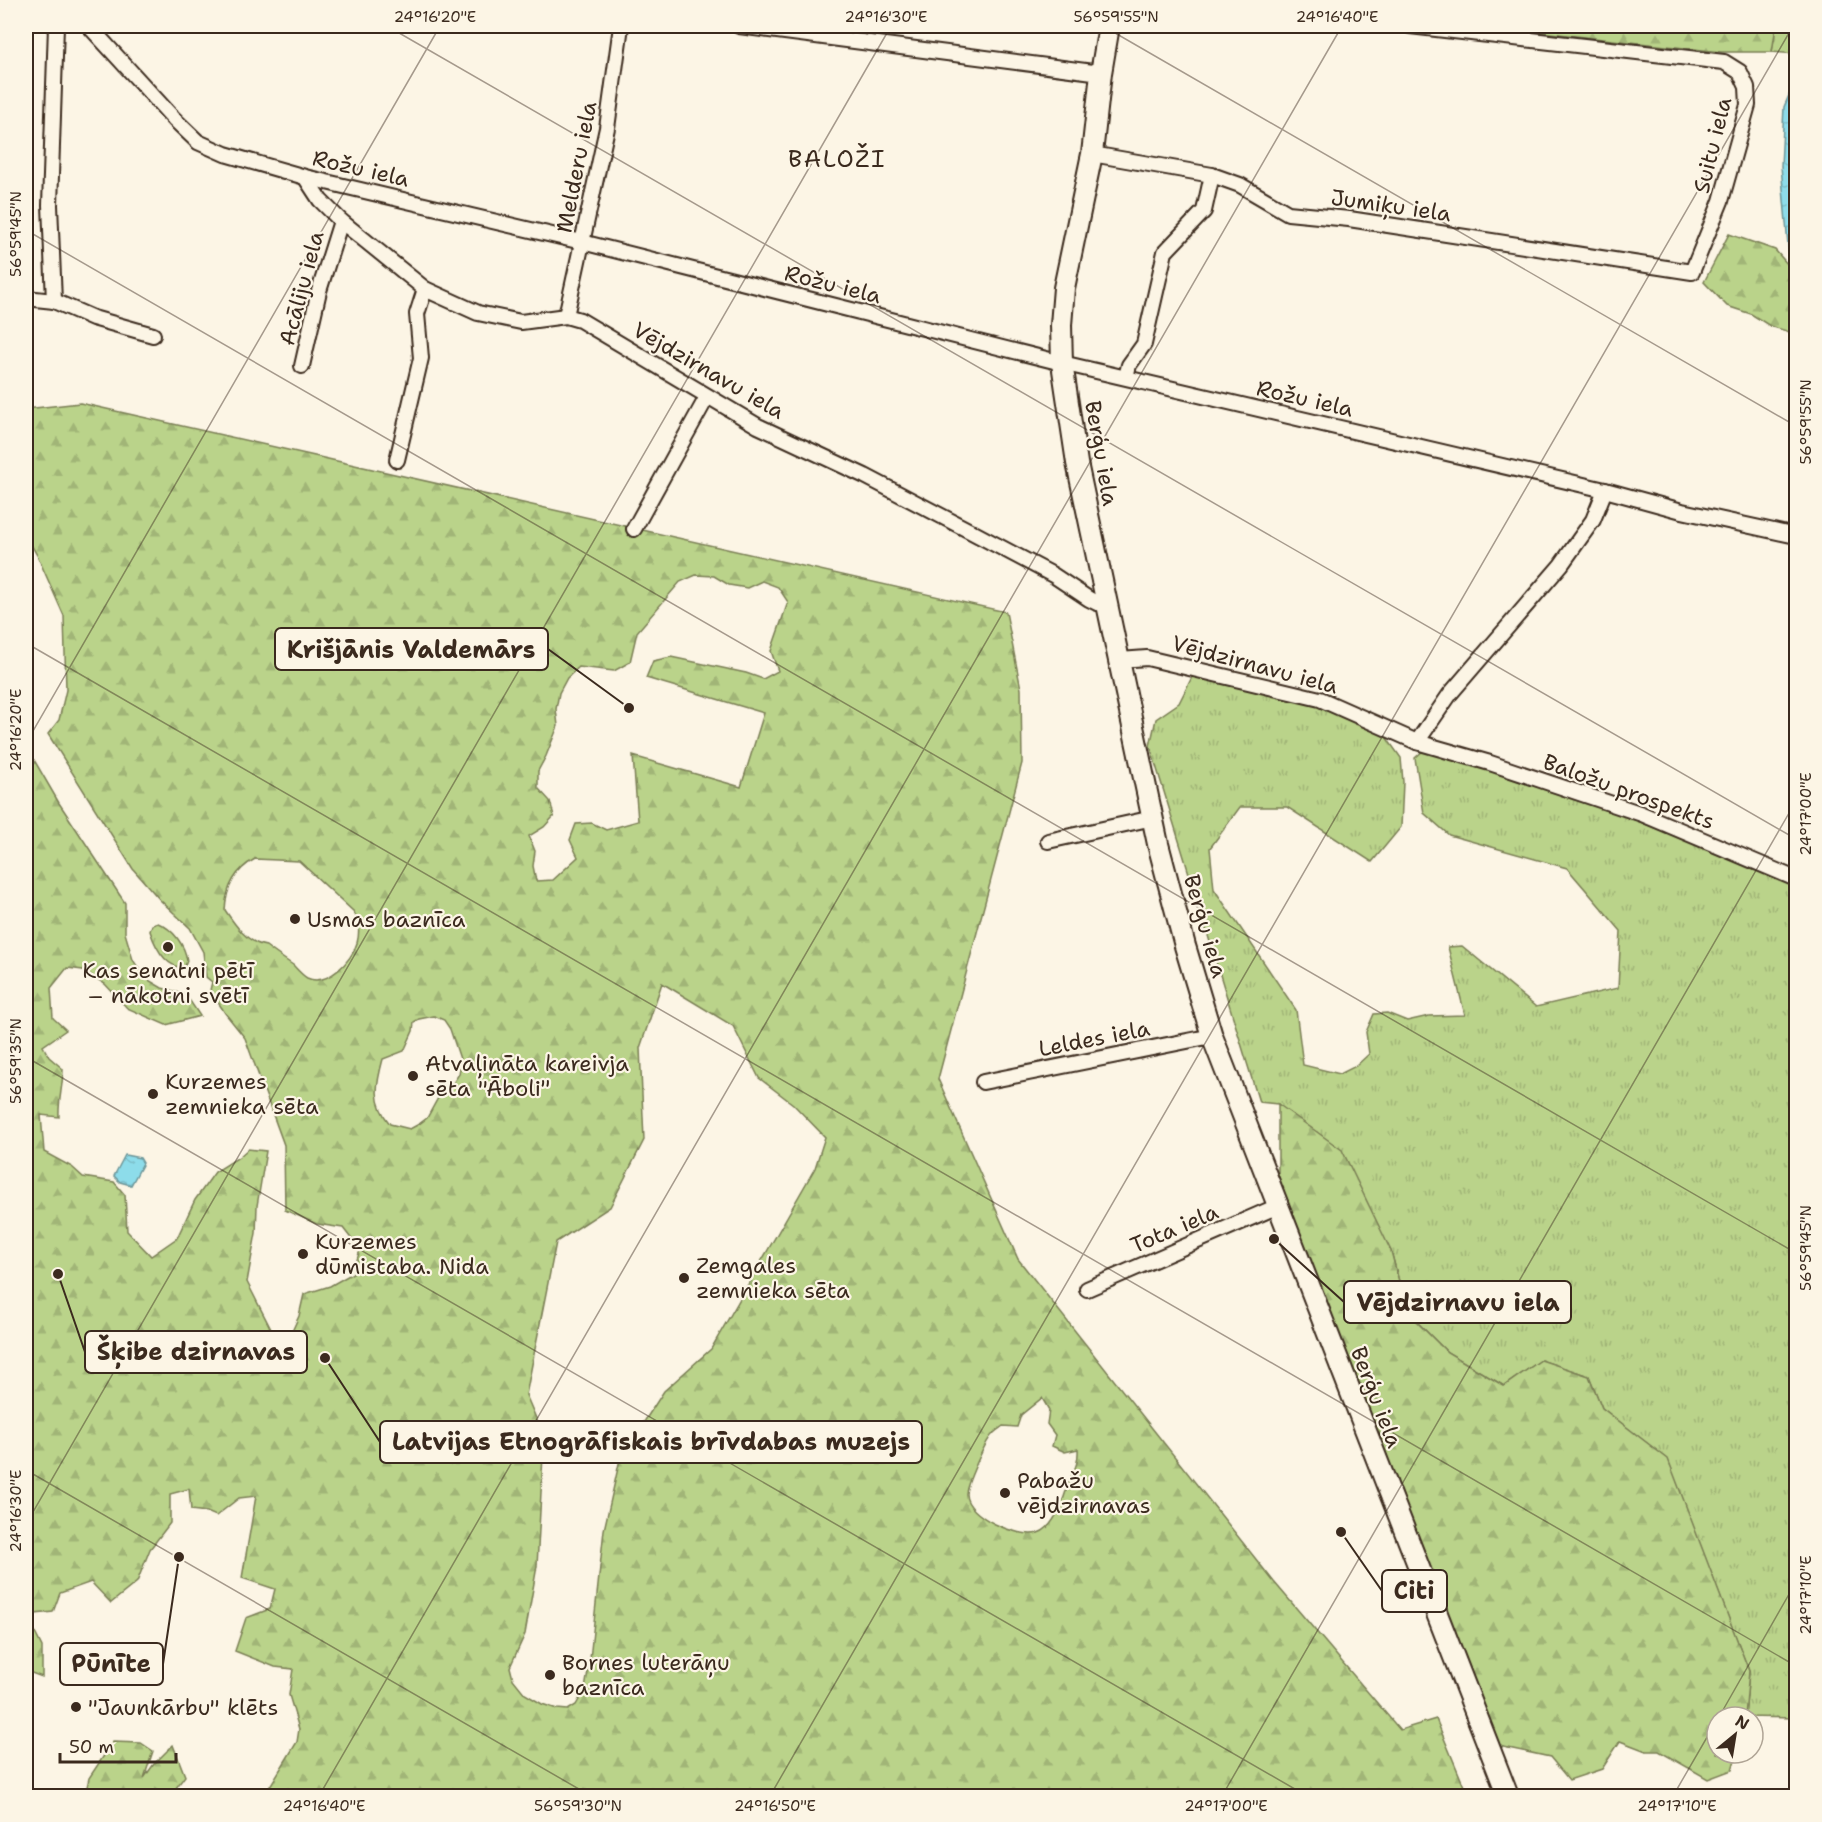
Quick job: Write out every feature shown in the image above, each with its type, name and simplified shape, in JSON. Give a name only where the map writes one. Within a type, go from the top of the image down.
[{"type":"main road","name":"Berģu iela","points":[[1109,26],[1092,154],[1064,288],[1061,325],[1062,363],[1077,463],[1153,818],[1185,946],[1212,1036],[1508,1797]]},
{"type":"street","points":[[54,301],[50,206],[56,26]]},
{"type":"street","name":"Rožu iela","points":[[89,26],[198,142],[225,154],[305,177],[582,242],[1062,363],[1611,491],[1682,511],[1797,536]]},
{"type":"street","name":"Melderu iela","points":[[566,316],[607,128],[621,26]]},
{"type":"street","points":[[738,26],[818,30],[1101,73]]},
{"type":"street","name":"Suitu iela","points":[[1410,26],[1724,62],[1740,72],[1747,87],[1748,105],[1721,201],[1692,272]]},
{"type":"street","name":"Jumiķu iela","points":[[1092,154],[1212,175],[1240,185],[1288,213],[1349,219],[1692,272]]},
{"type":"street","points":[[1126,377],[1129,365],[1144,344],[1165,252],[1204,211],[1212,175]]},
{"type":"street","points":[[305,177],[320,200],[341,221],[425,289],[478,312],[520,322],[566,316]]},
{"type":"street","name":"Acāliju iela","points":[[302,366],[319,291],[341,221]]},
{"type":"street","points":[[397,460],[422,358],[417,314],[425,289]]},
{"type":"street","points":[[26,298],[54,301],[93,318],[153,335]]},
{"type":"street","name":"Vējdzirnavu iela","points":[[566,316],[580,320],[607,335],[758,426],[865,476],[1053,575],[1089,599],[1097,603],[1108,604]]},
{"type":"street","points":[[634,529],[707,397]]},
{"type":"street","points":[[1417,742],[1450,694],[1561,565],[1611,491]]},
{"type":"street","name":"Vējdzirnavu iela","points":[[1120,660],[1148,658],[1320,699],[1417,742],[1443,751]]},
{"type":"street","name":"Baložu prospekts","points":[[1443,751],[1642,814],[1797,879]]},
{"type":"street","points":[[1048,841],[1153,818]]},
{"type":"street","name":"Leldes iela","points":[[983,1082],[1212,1036]]},
{"type":"street","name":"Tota iela","points":[[1087,1289],[1278,1206]]},
{"type":"green space","points":[[1486,26],[1776,26],[1772,52],[1721,52]]},
{"type":"green space","points":[[1776,26],[1796,26],[1796,54],[1772,52]]},
{"type":"green space","points":[[1729,234],[1775,250],[1796,274],[1796,334],[1770,326],[1751,314],[1727,306],[1704,282]]},
{"type":"green space","points":[[80,403],[1006,612],[1021,689],[1022,763],[938,1079],[1018,1259],[1274,1582],[1400,1730],[1436,1719],[1468,1796],[264,1796],[297,1742],[299,1729],[289,1695],[293,1669],[275,1667],[235,1651],[246,1618],[270,1609],[275,1589],[242,1578],[256,1496],[239,1498],[216,1516],[191,1510],[189,1489],[170,1494],[170,1523],[150,1549],[137,1582],[111,1603],[91,1582],[60,1593],[53,1612],[26,1615],[26,746],[59,803],[125,903],[125,933],[133,960],[145,978],[162,988],[181,993],[190,1001],[200,1016],[166,1025],[127,1008],[105,984],[83,970],[67,968],[51,988],[53,1018],[66,1030],[43,1046],[49,1057],[63,1069],[59,1117],[41,1115],[44,1152],[72,1167],[83,1177],[114,1182],[125,1195],[127,1231],[151,1256],[177,1238],[195,1200],[215,1172],[248,1149],[266,1151],[257,1206],[256,1233],[247,1282],[275,1337],[289,1338],[299,1316],[304,1294],[330,1286],[353,1273],[360,1250],[343,1228],[317,1224],[285,1210],[284,1145],[245,1038],[210,990],[212,982],[206,977],[203,952],[190,928],[160,900],[133,869],[48,734],[59,720],[66,690],[64,616],[26,536],[26,409]],"holes":[[[696,575],[714,576],[729,585],[747,588],[762,581],[778,587],[788,602],[771,651],[778,671],[763,679],[746,673],[671,657],[653,661],[646,678],[764,713],[741,787],[633,756],[638,821],[606,830],[592,823],[576,824],[570,840],[578,857],[553,880],[536,881],[533,866],[535,851],[529,836],[544,827],[554,816],[550,801],[538,788],[538,771],[558,726],[556,709],[559,693],[567,678],[579,667],[614,671],[630,662],[637,632],[680,582]],[[255,859],[299,861],[354,912],[358,927],[357,943],[350,957],[338,971],[323,979],[307,978],[293,965],[266,946],[247,937],[237,927],[225,910],[227,894],[237,874]],[[662,983],[733,1026],[759,1078],[793,1104],[825,1137],[815,1168],[711,1349],[664,1391],[620,1459],[604,1530],[585,1689],[576,1705],[568,1710],[557,1709],[542,1704],[525,1694],[513,1679],[510,1667],[525,1634],[537,1566],[544,1437],[526,1395],[556,1242],[610,1207],[644,1140],[640,1048]],[[434,1016],[444,1020],[450,1029],[461,1062],[459,1074],[438,1098],[427,1118],[410,1129],[390,1124],[380,1108],[377,1085],[383,1059],[404,1051],[413,1031],[414,1022]],[[1042,1398],[1049,1410],[1047,1424],[1055,1435],[1052,1446],[1065,1452],[1078,1449],[1076,1465],[1060,1507],[1048,1526],[1038,1533],[1019,1533],[995,1524],[975,1510],[968,1502],[966,1494],[976,1464],[992,1435],[1003,1426],[1017,1427],[1021,1415]]]},
{"type":"green space","points":[[1193,675],[1341,712],[1384,734],[1401,758],[1403,782],[1401,827],[1372,862],[1287,807],[1240,807],[1210,848],[1214,889],[1296,1010],[1303,1065],[1340,1074],[1356,1066],[1369,1054],[1366,1032],[1374,1014],[1387,1013],[1407,1021],[1429,1016],[1465,1015],[1448,947],[1462,946],[1536,1007],[1618,988],[1621,931],[1567,868],[1449,835],[1424,813],[1415,758],[1424,750],[1548,786],[1796,883],[1796,1718],[1765,1717],[1765,1705],[1746,1705],[1749,1671],[1667,1459],[1602,1408],[1589,1376],[1541,1360],[1504,1386],[1447,1352],[1407,1312],[1391,1251],[1278,1104],[1259,1102],[1150,746],[1156,719],[1179,703]]},
{"type":"green space","points":[[158,923],[169,929],[181,944],[187,961],[184,968],[171,964],[158,949],[150,931],[152,925]]},
{"type":"green space","points":[[1278,1104],[1342,1150],[1391,1251],[1407,1312],[1447,1352],[1504,1386],[1541,1360],[1589,1376],[1602,1408],[1668,1459],[1749,1671],[1746,1705],[1705,1705],[1705,1765],[1733,1765],[1732,1770],[1708,1779],[1659,1751],[1646,1751],[1620,1741],[1602,1769],[1569,1780],[1550,1757],[1499,1746],[1278,1181]]},
{"type":"green space","points":[[26,1615],[42,1647],[42,1677],[26,1671]]},
{"type":"green space","points":[[113,1742],[141,1743],[153,1751],[144,1778],[173,1745],[185,1776],[170,1796],[85,1796],[89,1778]]},
{"type":"water","points":[[1796,79],[1796,260],[1789,256],[1781,166],[1784,107]]},
{"type":"water","points":[[125,1155],[140,1158],[143,1163],[131,1185],[120,1182],[114,1176]]},
{"type":"place","name":"Krišjānis Valdemārs","points":[[629,708]]},
{"type":"place","name":"Usmas baznīca","points":[[295,919]]},
{"type":"place","name":"Kas senatni pētī – nākotni svētī","points":[[168,947]]},
{"type":"place","name":"Atvaļināta kareivja sēta \"Āboli\"","points":[[413,1076]]},
{"type":"place","name":"Kurzemes zemnieka sēta","points":[[153,1094]]},
{"type":"place","name":"Vējdzirnavu iela","points":[[1274,1239]]},
{"type":"place","name":"Kurzemes dūmistaba. Nida","points":[[303,1254]]},
{"type":"place","name":"Šķibe dzirnavas","points":[[58,1274]]},
{"type":"place","name":"Zemgales zemnieka sēta","points":[[684,1278]]},
{"type":"place","name":"Latvijas Etnogrāfiskais brīvdabas muzejs","points":[[325,1358]]},
{"type":"place","name":"Pabažu vējdzirnavas","points":[[1005,1493]]},
{"type":"place","name":"Citi","points":[[1341,1532]]},
{"type":"place","name":"Pūnīte","points":[[179,1557]]},
{"type":"place","name":"Bornes luterāņu baznīca","points":[[550,1675]]},
{"type":"place","name":"\"Jaunkārbu\" klēts","points":[[76,1707]]},
{"type":"district","name":"BALOŽI","points":[[837,159]]}]
